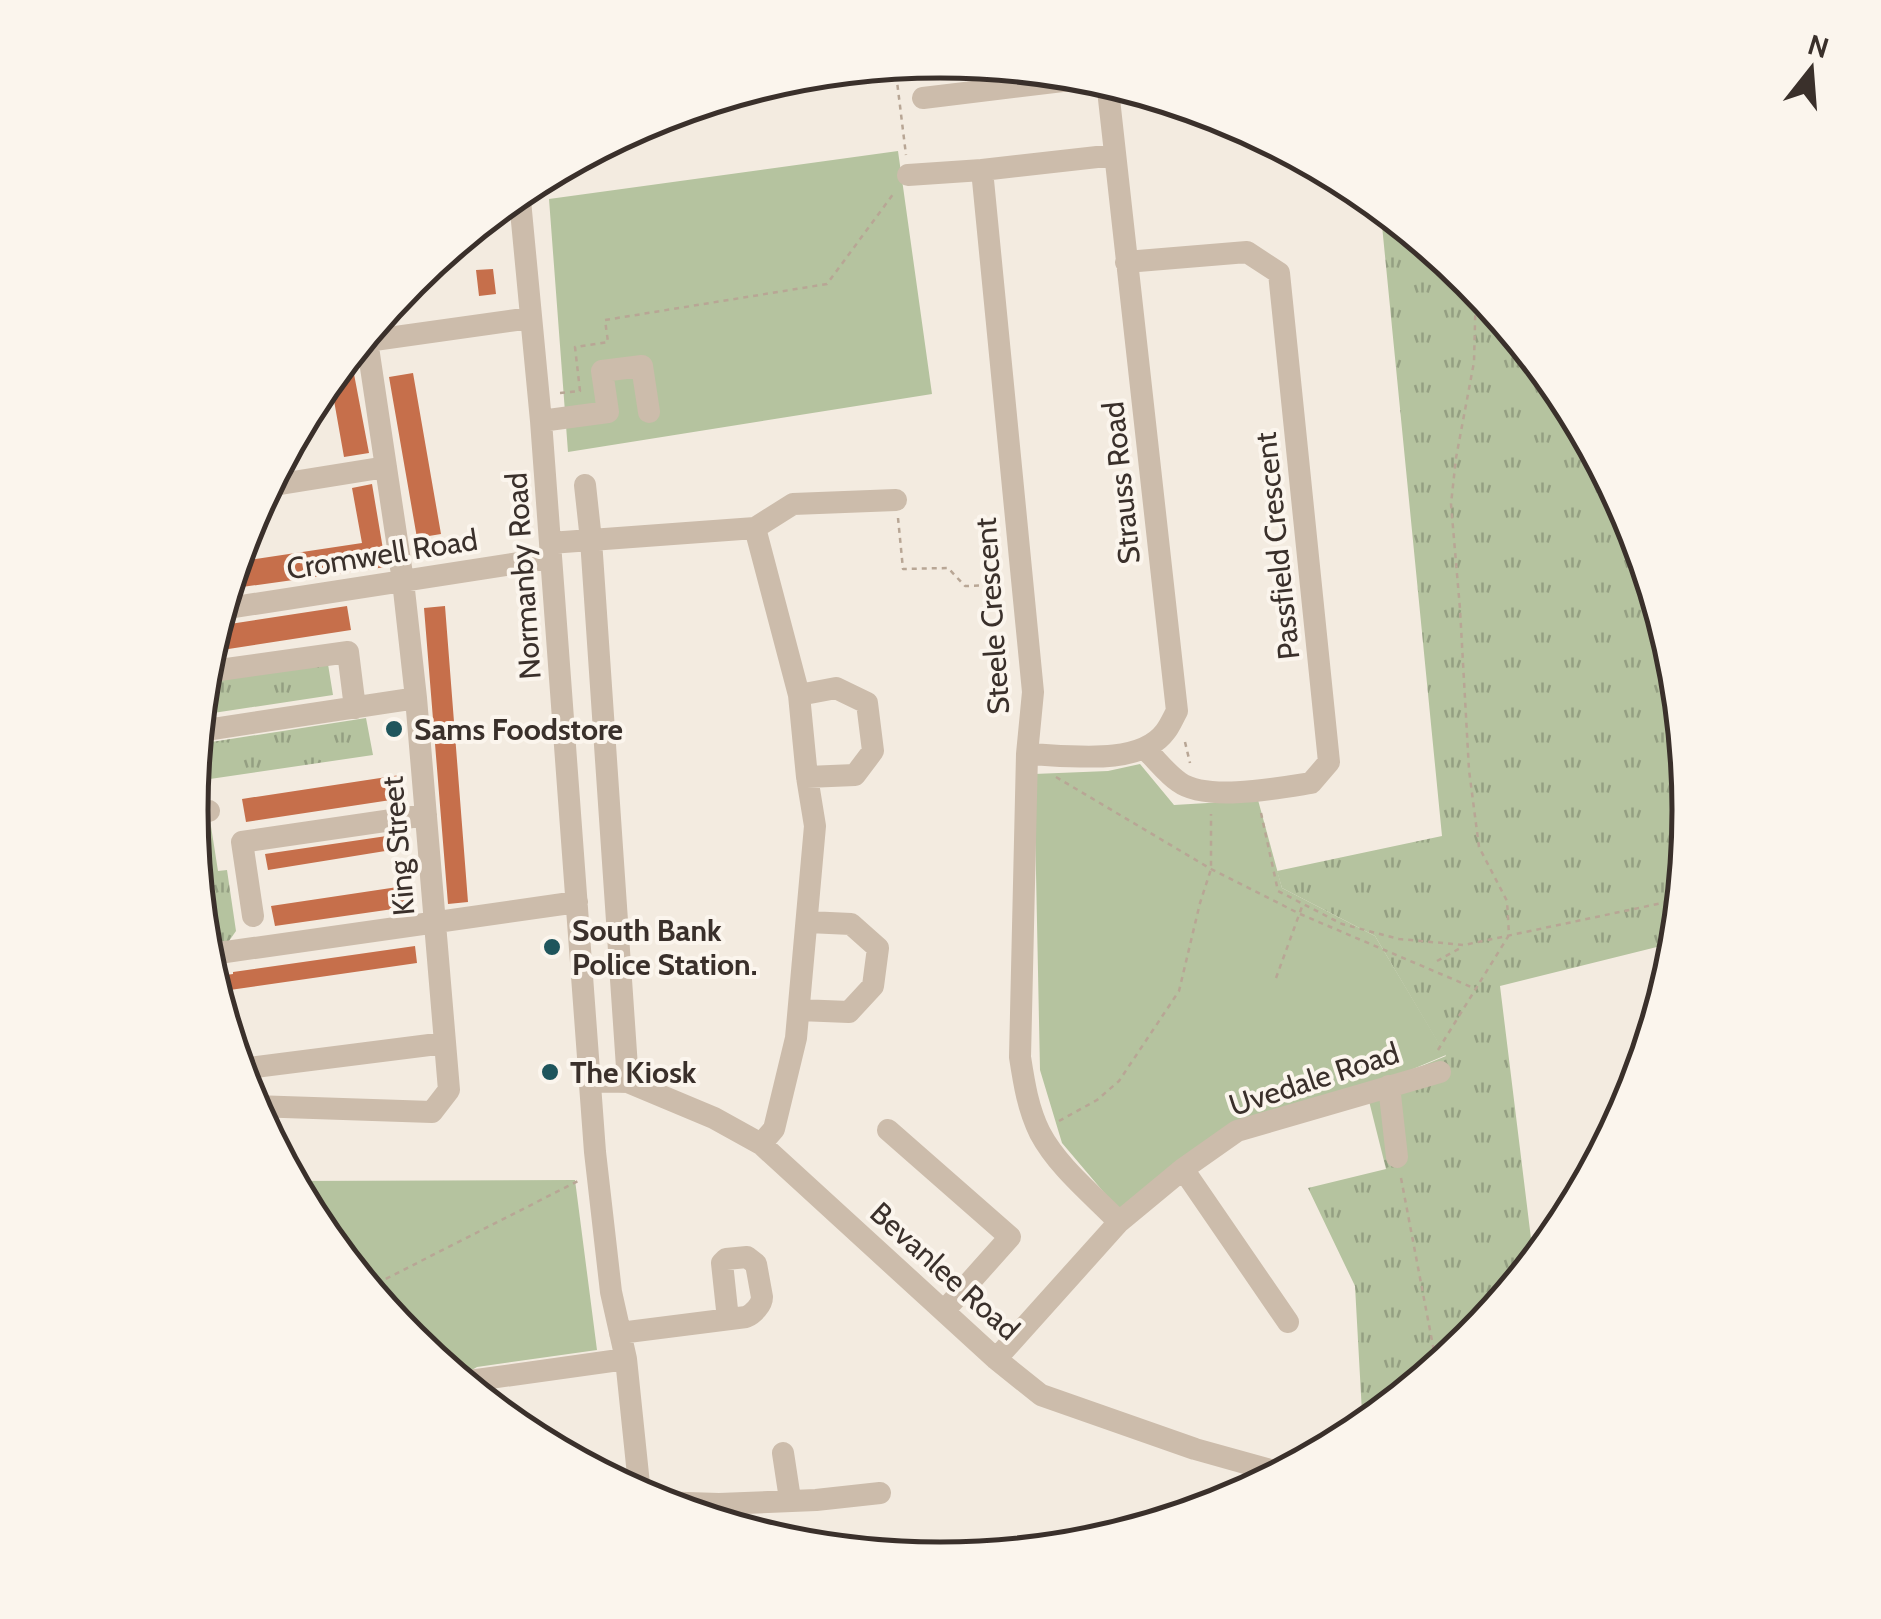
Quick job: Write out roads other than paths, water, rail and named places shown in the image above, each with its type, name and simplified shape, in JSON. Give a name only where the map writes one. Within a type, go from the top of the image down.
[{"type":"street","points":[[923,98],[1059,88]]},
{"type":"street","name":"Strauss Road","points":[[1111,98],[1177,711],[1164,735],[1145,748]]},
{"type":"street","points":[[908,176],[1115,156]]},
{"type":"street","name":"Steele Crescent","points":[[982,170],[1033,692],[1020,1057],[1027,1098],[1039,1131],[1054,1154],[1118,1222]]},
{"type":"street","name":"Normanby Road","points":[[521,210],[541,421],[597,1171],[611,1292],[626,1359],[638,1476]]},
{"type":"street","name":"Passfield Crescent","points":[[1126,262],[1247,252],[1279,272],[1329,762],[1311,783],[1256,791],[1210,792],[1181,785],[1145,748]]},
{"type":"street","points":[[382,337],[531,318]]},
{"type":"street","name":"King Street","points":[[272,1107],[432,1112],[449,1090],[403,581],[367,356]]},
{"type":"street","points":[[541,421],[608,412],[602,371],[642,366],[649,412]]},
{"type":"street","points":[[286,483],[386,467]]},
{"type":"street","points":[[585,485],[628,1082]]},
{"type":"street","points":[[761,1144],[774,1129],[796,1038],[815,826],[799,695],[755,528],[793,504],[896,500]]},
{"type":"street","name":"Cromwell Road","points":[[237,608],[403,581],[590,540],[755,528]]},
{"type":"street","points":[[223,669],[348,652],[355,708]]},
{"type":"street","points":[[799,695],[836,688],[868,702],[873,752],[855,775],[807,777]]},
{"type":"street","points":[[213,729],[416,698]]},
{"type":"street","points":[[1028,754],[1118,756],[1145,748]]},
{"type":"street","points":[[253,916],[242,842],[426,815]]},
{"type":"street","points":[[223,952],[578,902]]},
{"type":"street","points":[[799,1010],[849,1012],[872,986],[878,948],[851,924],[808,922]]},
{"type":"street","points":[[255,1067],[445,1042]]},
{"type":"street","name":"Uvedale Road","points":[[996,1359],[1118,1222],[1236,1131],[1430,1074]]},
{"type":"street","name":"Bevanlee Road","points":[[590,1081],[628,1082],[714,1118],[761,1144],[996,1359],[1040,1394],[1261,1467]]},
{"type":"street","points":[[1389,1086],[1397,1157]]},
{"type":"street","points":[[888,1130],[1010,1236],[944,1310]]},
{"type":"street","points":[[1183,1169],[1288,1322]]},
{"type":"street","points":[[620,1333],[728,1319]]},
{"type":"street","points":[[482,1379],[626,1359]]},
{"type":"street","points":[[783,1453],[790,1499]]},
{"type":"street","points":[[707,1504],[816,1500],[880,1493]]},
{"type":"place","name":"Sams Foodstore","points":[[394,729]]},
{"type":"place","name":"South Bank Police Station.","points":[[552,947]]},
{"type":"place","name":"The Kiosk","points":[[550,1072]]}]
